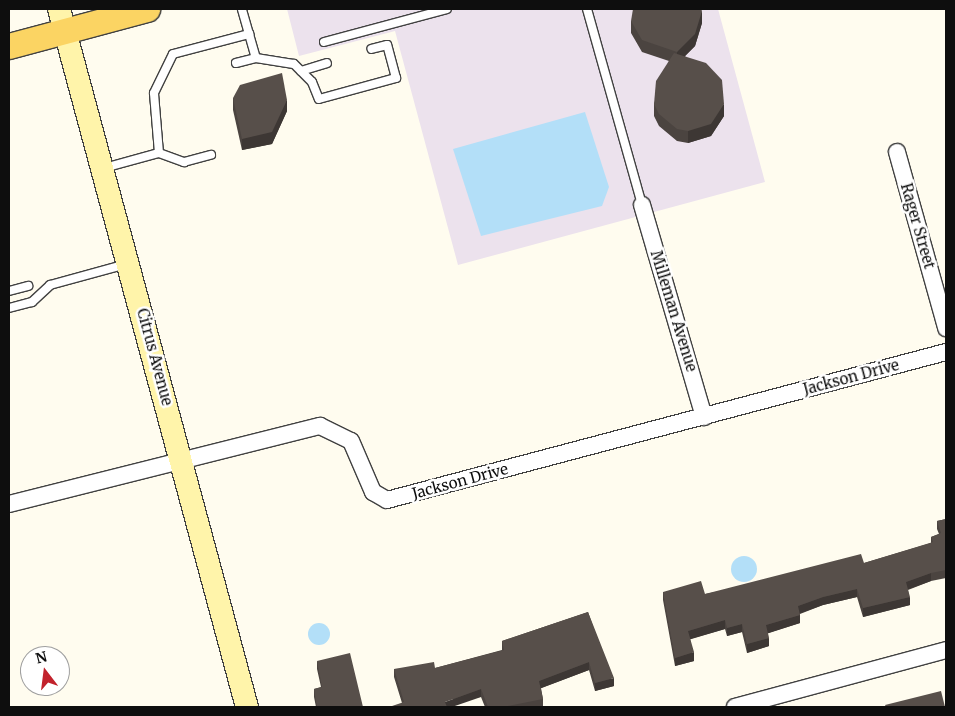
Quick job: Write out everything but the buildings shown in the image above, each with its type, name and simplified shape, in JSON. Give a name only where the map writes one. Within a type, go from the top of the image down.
[{"type":"main road","points":[[9,46],[62,20],[147,9]]},
{"type":"main road","name":"Citrus Avenue","points":[[62,20],[130,263],[247,707]]},
{"type":"street","name":"Rager Street","points":[[897,152],[946,328]]},
{"type":"street","name":"Milleman Avenue","points":[[642,205],[704,416]]},
{"type":"street","name":"Jackson Drive","points":[[9,504],[320,426],[351,441],[362,474],[373,492],[387,500],[946,352]]},
{"type":"street","points":[[735,707],[946,650]]},
{"type":"lane","points":[[242,9],[256,58]]},
{"type":"lane","points":[[324,42],[447,9]]},
{"type":"lane","points":[[587,9],[642,205]]},
{"type":"lane","points":[[159,153],[154,94],[173,54],[249,34]]},
{"type":"lane","points":[[236,63],[256,58],[294,64],[312,82],[319,100],[396,78],[387,46],[371,49]]},
{"type":"lane","points":[[301,70],[327,63]]},
{"type":"lane","points":[[102,168],[159,153],[184,162],[211,155]]},
{"type":"lane","points":[[9,308],[32,302],[50,285],[130,263]]},
{"type":"lane","points":[[9,291],[28,286]]},
{"type":"shaded area","points":[[287,9],[718,9],[765,182],[458,265],[395,31],[299,56]]},
{"type":"water","points":[[585,112],[609,187],[602,206],[481,236],[453,149]]},
{"type":"water","points":[[744,556],[753,560],[757,569],[753,578],[744,582],[735,578],[731,569],[735,560]]},
{"type":"water","points":[[319,623],[327,626],[330,634],[327,642],[319,645],[311,642],[308,634],[311,626]]}]
